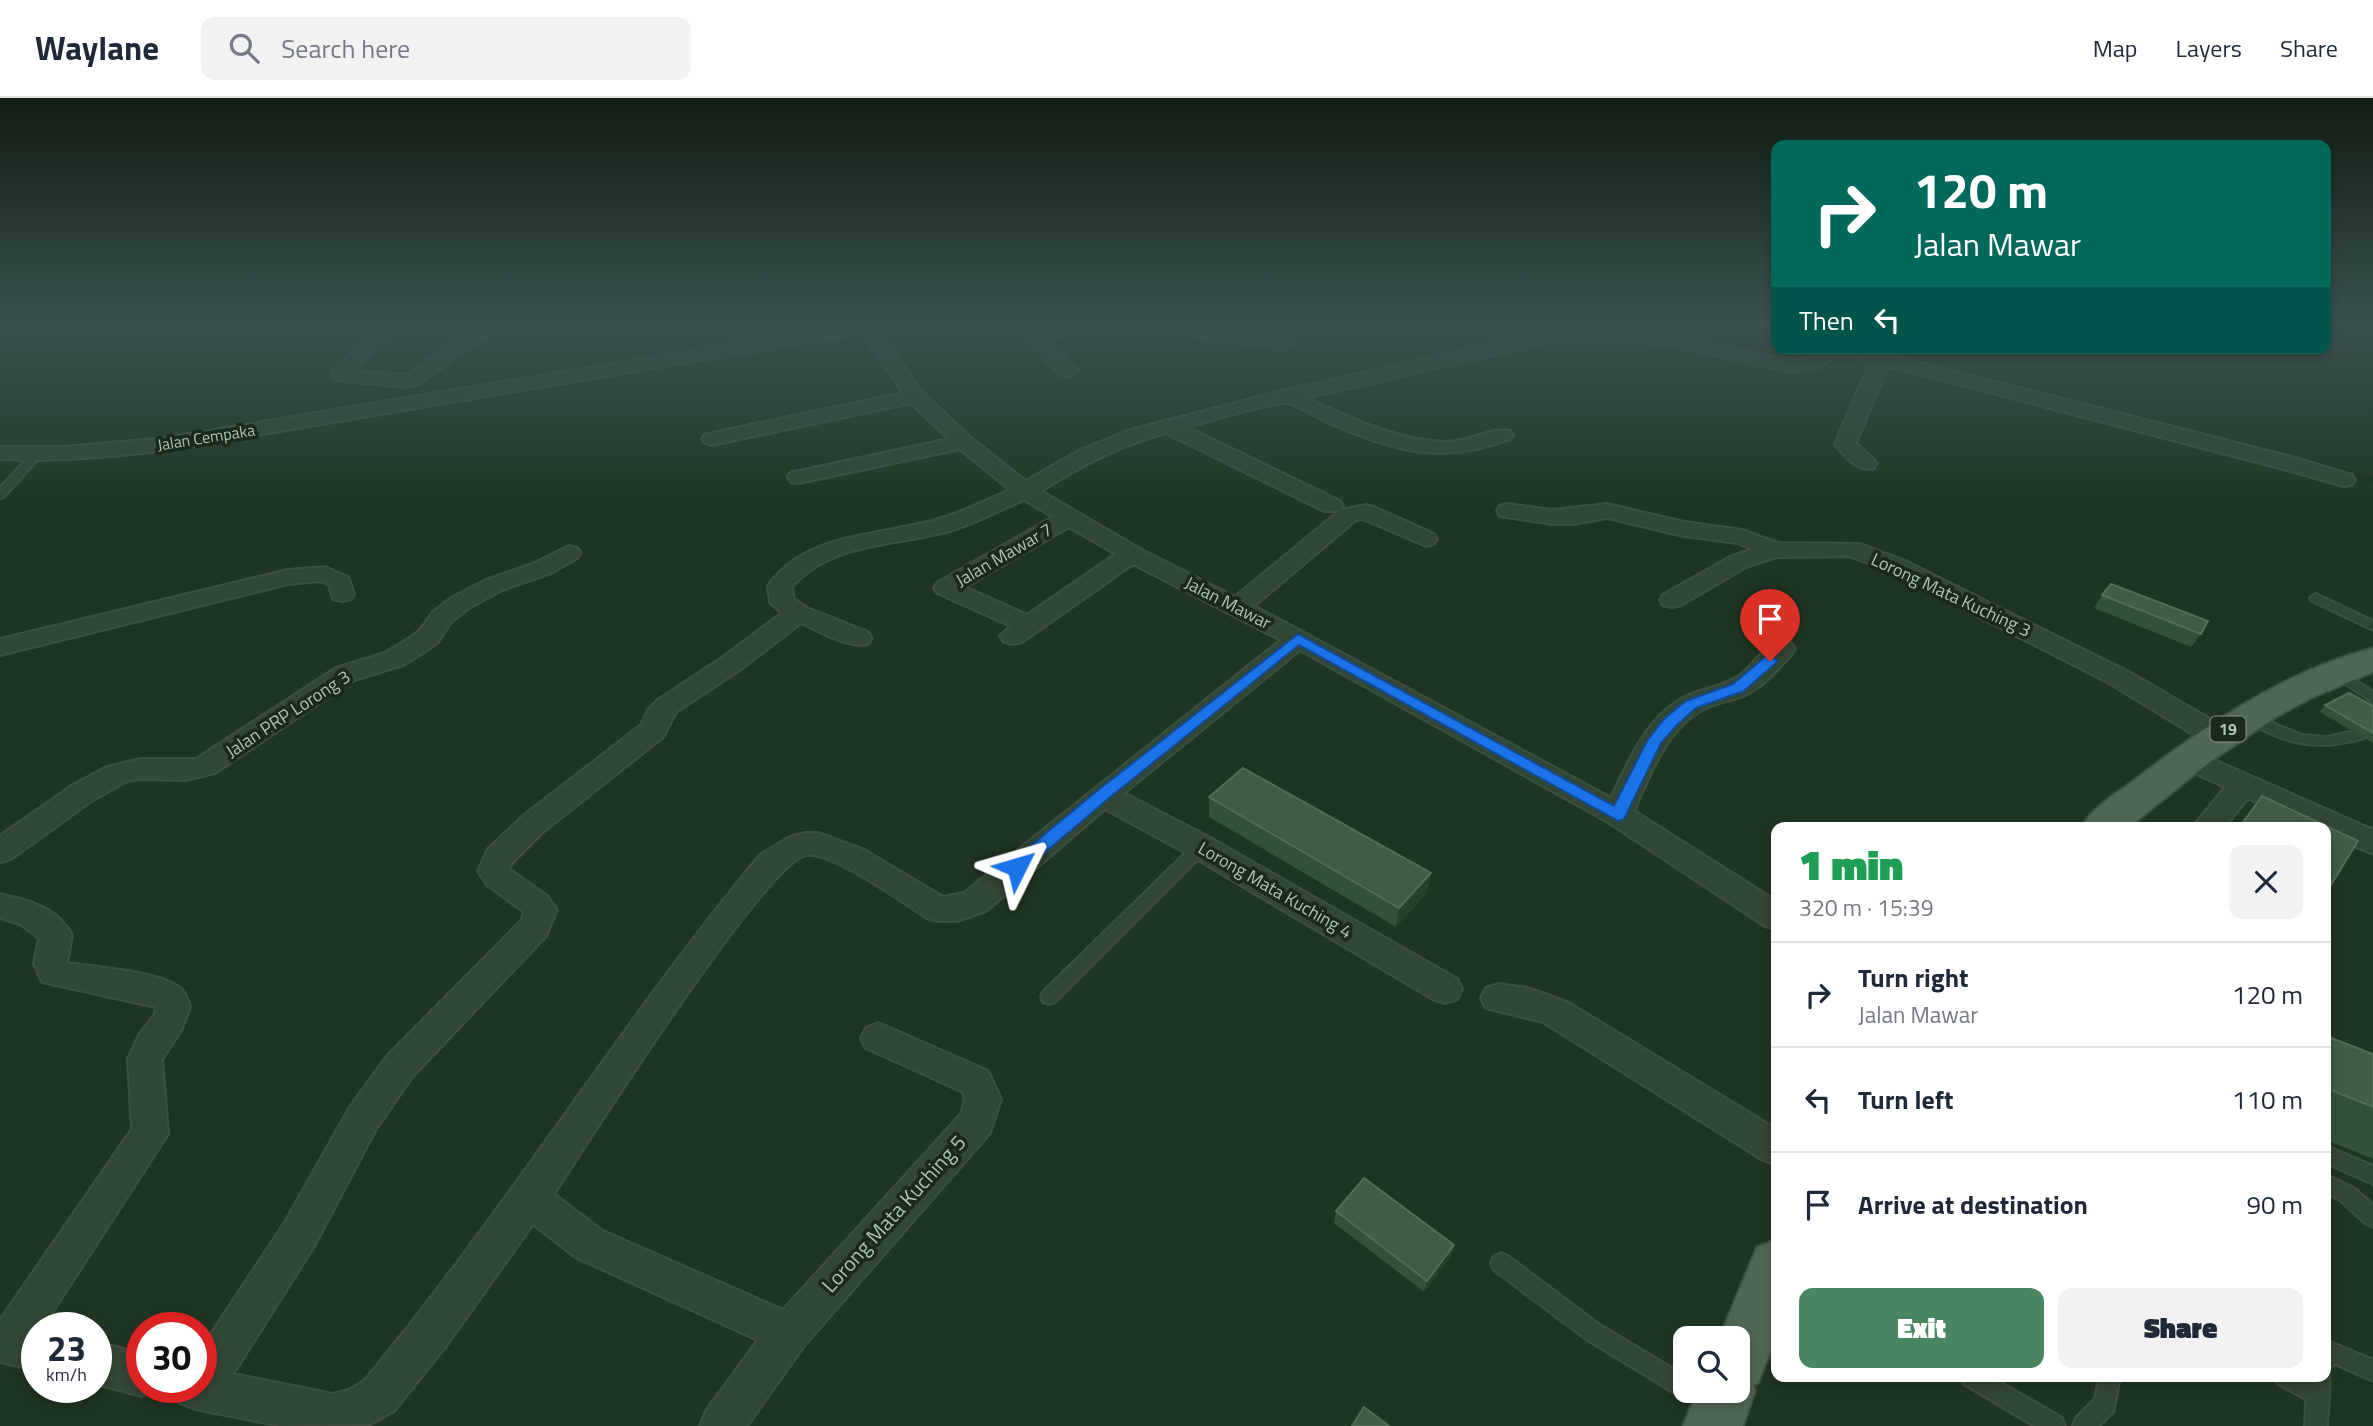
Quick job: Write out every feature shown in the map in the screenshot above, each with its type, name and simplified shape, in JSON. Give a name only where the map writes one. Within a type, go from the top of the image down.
[{"type":"main road","name":"19","points":[[2108,822],[2187,758],[2232,727],[2337,672],[2373,659]]},
{"type":"main road","points":[[1746,1326],[1771,1276]]},
{"type":"street","name":"Jalan Cempaka","points":[[0,453],[35,456],[167,444],[505,387]]},
{"type":"street","name":"Jalan Mawar","points":[[909,387],[964,442],[1025,491],[1068,518],[1298,639],[1618,815],[1771,915]]},
{"type":"street","points":[[859,638],[798,613],[782,602],[780,586],[793,571],[816,556],[865,540],[950,523],[1025,491],[1085,454],[1111,443],[1168,426],[1327,387]]},
{"type":"street","points":[[1866,463],[1845,444],[1869,387]]},
{"type":"street","points":[[1990,387],[2284,462],[2344,480]]},
{"type":"street","points":[[712,439],[915,396]]},
{"type":"street","points":[[1287,396],[1371,436],[1387,440],[1441,447],[1469,447],[1488,443],[1503,435]]},
{"type":"street","points":[[1168,426],[1332,506]]},
{"type":"street","points":[[799,477],[964,442]]},
{"type":"street","points":[[1508,511],[1552,517],[1607,512],[1684,529],[1742,537],[1775,550]]},
{"type":"street","points":[[1237,608],[1349,514],[1366,512],[1426,539]]},
{"type":"street","name":"Jalan Mawar 7","points":[[1068,518],[946,588],[1020,631],[1132,554]]},
{"type":"street","name":"Lorong Mata Kuching 3","points":[[1672,600],[1738,562],[1775,550],[1852,549],[1897,566],[2120,678],[2232,727]]},
{"type":"street","name":"Jalan PRP Lorong 3","points":[[0,851],[116,773],[146,769],[187,772],[205,766],[345,674],[394,659],[417,645],[429,636],[442,617],[460,603],[494,585],[543,568],[569,553]]},
{"type":"street","points":[[0,648],[288,577],[325,574],[340,582],[342,594]]},
{"type":"street","points":[[217,1360],[299,1235],[363,1118],[400,1066],[535,927],[541,910],[534,901],[501,881],[493,871],[499,857],[533,824],[653,730],[658,716],[667,706],[732,663],[798,613]]},
{"type":"street","points":[[217,1392],[333,1415],[356,1409],[379,1396],[531,1199],[692,963],[771,863],[806,843],[821,846],[871,869],[937,909],[957,909],[975,902],[1102,795],[1298,639]]},
{"type":"street","points":[[1618,815],[1654,741],[1671,722],[1691,705],[1738,687],[1782,649]]},
{"type":"street","points":[[2187,758],[2327,822]]},
{"type":"street","points":[[2212,822],[2243,784]]},
{"type":"street","name":"Lorong Mata Kuching 4","points":[[1102,795],[1201,847],[1445,989]]},
{"type":"street","points":[[2331,824],[2373,843]]},
{"type":"street","points":[[0,906],[25,912],[50,926],[56,935],[50,964],[54,973],[68,978],[155,991],[169,997],[173,1005],[171,1018],[150,1046],[145,1061],[153,1116],[150,1134],[15,1344]]},
{"type":"street","points":[[1498,999],[1527,1002],[1555,1012],[1771,1144]]},
{"type":"street","name":"Lorong Mata Kuching 5","points":[[721,1426],[789,1333],[977,1122],[983,1099],[976,1082],[878,1038]]},
{"type":"street","points":[[531,1199],[589,1244],[789,1333]]},
{"type":"lane","points":[[0,495],[35,456]]},
{"type":"lane","points":[[2316,598],[2373,626]]},
{"type":"lane","points":[[2337,672],[2373,698]]},
{"type":"lane","points":[[2232,727],[2310,742],[2332,743],[2360,735]]},
{"type":"lane","points":[[1049,997],[1201,847]]},
{"type":"lane","points":[[2331,1156],[2373,1175]]},
{"type":"lane","points":[[2331,1186],[2347,1194],[2373,1218]]},
{"type":"lane","points":[[1501,1262],[1593,1332],[1673,1374]]},
{"type":"lane","points":[[2331,1351],[2373,1371]]},
{"type":"lane","points":[[1979,1382],[2054,1426]]},
{"type":"lane","points":[[2084,1426],[2105,1404],[2109,1382]]},
{"type":"lane","points":[[2316,1426],[2319,1385]]},
{"type":"building","points":[[2111,584],[2208,621],[2201,634],[2102,595]]},
{"type":"building","points":[[2349,693],[2373,706],[2373,733],[2325,705]]},
{"type":"building","points":[[1243,768],[1431,873],[1399,908],[1209,797]]},
{"type":"building","points":[[2262,796],[2317,822],[2243,822]]},
{"type":"building","points":[[2331,828],[2358,841],[2331,885]]},
{"type":"building","points":[[2331,1038],[2373,1054],[2373,1107],[2331,1090]]},
{"type":"building","points":[[1364,1178],[1454,1245],[1427,1281],[1336,1211]]},
{"type":"building","points":[[1364,1407],[1389,1426],[1352,1426]]},
{"type":"waterway","points":[[2324,467],[2373,480]]},
{"type":"route","points":[[1017,867],[1102,795],[1298,639],[1618,815],[1654,741],[1671,722],[1691,705],[1738,687],[1770,661]]}]
